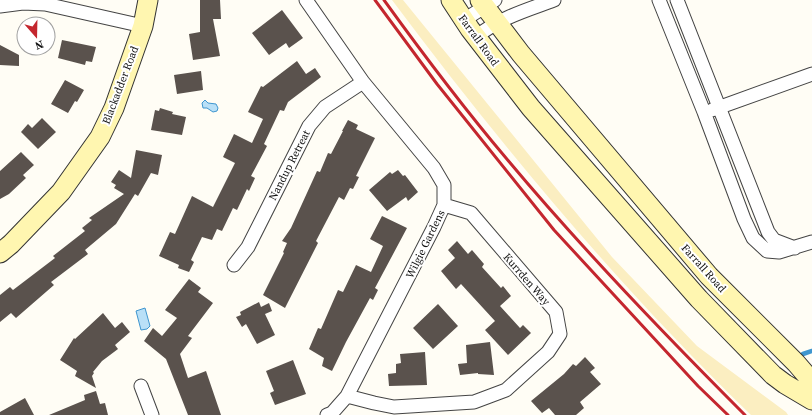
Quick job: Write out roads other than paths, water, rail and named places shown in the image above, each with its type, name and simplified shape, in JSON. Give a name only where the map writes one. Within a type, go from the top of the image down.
[{"type":"main road","name":"Blackadder Road","points":[[0,253],[11,244],[61,192],[100,136],[114,108],[143,26],[148,0]]},
{"type":"main road","name":"Farrall Road","points":[[451,0],[476,37],[532,108],[699,299],[774,375],[785,384],[812,400]]},
{"type":"main road","name":"Farrall Road","points":[[487,2],[497,22],[521,54],[709,276],[796,363],[808,377],[812,386]]},
{"type":"main road","name":"Farrall Road","points":[[600,147],[610,172],[656,227],[659,234],[658,237],[650,243]]},
{"type":"street","name":"Wilgie Gardens","points":[[306,0],[363,82],[434,168],[444,185],[444,205],[434,227],[348,396],[332,413],[327,415]]},
{"type":"street","points":[[476,37],[497,22],[554,0]]},
{"type":"street","points":[[659,0],[704,112],[744,219],[753,238],[767,251],[779,252],[812,242]]},
{"type":"street","points":[[677,0],[768,232],[774,240],[795,248]]},
{"type":"street","points":[[464,20],[487,2]]},
{"type":"street","points":[[0,6],[23,3],[45,4],[143,26]]},
{"type":"street","points":[[704,112],[812,74]]},
{"type":"street","name":"Nandup Retreat","points":[[234,265],[248,247],[309,126],[325,107],[363,82]]},
{"type":"street","name":"Kurrden Way","points":[[348,396],[394,407],[474,402],[506,390],[548,352],[560,334],[556,312],[471,213],[444,205]]},
{"type":"street","points":[[142,386],[152,415]]},
{"type":"water","points":[[205,100],[208,103],[216,104],[218,108],[217,111],[213,112],[207,108],[203,108],[202,103]]},
{"type":"water","points":[[145,308],[150,326],[147,329],[141,330],[136,311]]},
{"type":"waterway","points":[[803,354],[812,351]]},
{"type":"railway","points":[[375,0],[437,84],[554,230],[698,386],[728,415]]},
{"type":"railway","points":[[384,0],[459,100],[534,191],[622,289],[745,415]]}]
